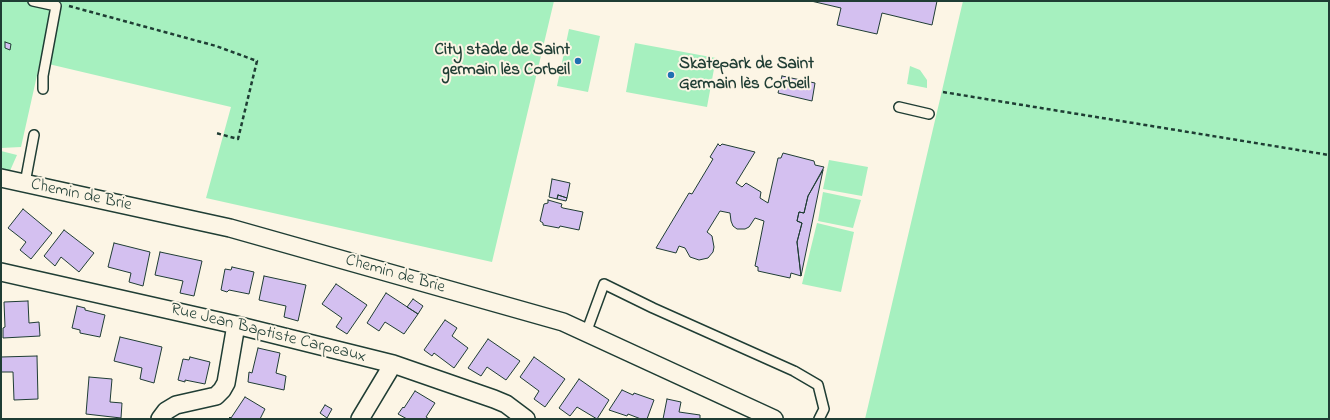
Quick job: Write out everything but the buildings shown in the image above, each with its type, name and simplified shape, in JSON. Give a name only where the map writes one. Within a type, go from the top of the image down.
[{"type":"street","name":"Chemin de Brie","points":[[1,178],[230,228],[563,322],[774,419]]},
{"type":"street","name":"Rue Jean Baptiste Carpeaux","points":[[1,272],[236,325],[393,364],[494,399],[506,404],[526,419]]},
{"type":"street","points":[[160,419],[166,412],[176,405],[216,396],[222,390],[226,383],[236,325]]},
{"type":"street","points":[[360,419],[393,364]]},
{"type":"lane","points":[[33,1],[56,6],[43,76],[43,89]]},
{"type":"lane","points":[[899,107],[929,114]]},
{"type":"lane","points":[[25,184],[34,135]]},
{"type":"lane","points":[[586,333],[604,284],[653,308],[794,371],[818,385],[824,409],[818,419]]},
{"type":"path","points":[[56,6],[69,6],[216,46],[257,61],[238,139],[216,133]]},
{"type":"path","points":[[943,92],[1329,155]]},
{"type":"green space","points":[[1,1],[554,1],[492,262],[206,198],[231,107],[40,62],[21,147],[1,148]]},
{"type":"green space","points":[[963,1],[1329,1],[1329,419],[865,419]]},
{"type":"green space","name":"City stade de Saint germain lès Corbeil","points":[[569,29],[600,36],[588,92],[557,86]]},
{"type":"green space","name":"Skatepark de Saint Germain lès Corbeil","points":[[635,43],[716,58],[707,107],[626,92]]},
{"type":"green space","points":[[910,66],[920,70],[927,80],[927,88],[907,84]]},
{"type":"green space","points":[[1,151],[17,155],[9,173],[1,172]]},
{"type":"green space","points":[[829,160],[868,167],[862,196],[823,189]]},
{"type":"green space","points":[[823,192],[861,200],[853,228],[818,221]]},
{"type":"green space","points":[[817,223],[854,232],[841,292],[802,284]]},
{"type":"place","name":"City stade de Saint germain lès Corbeil","points":[[578,61]]},
{"type":"place","name":"Skatepark de Saint Germain lès Corbeil","points":[[671,75]]}]
